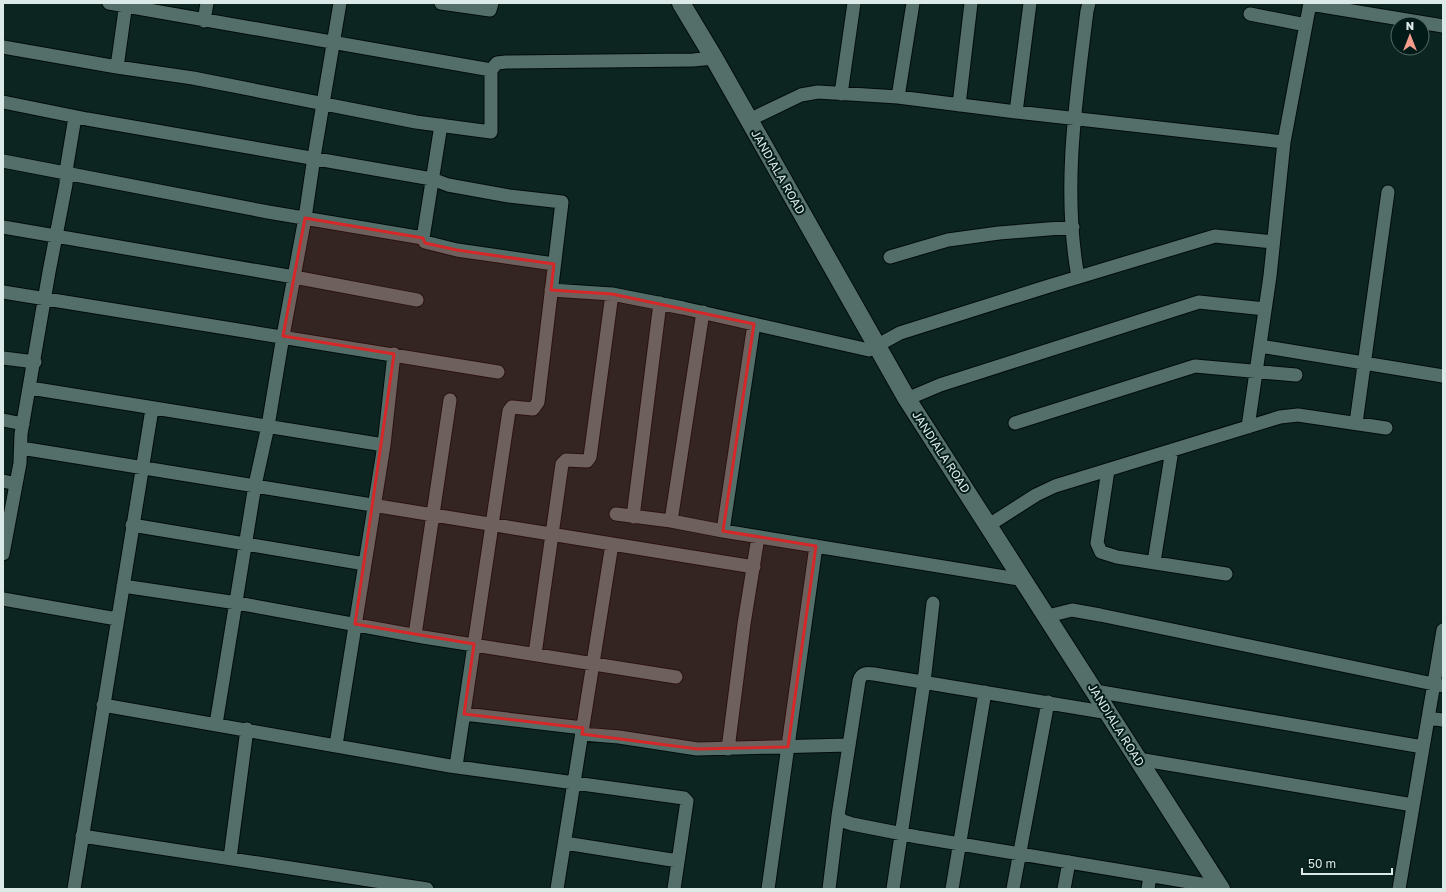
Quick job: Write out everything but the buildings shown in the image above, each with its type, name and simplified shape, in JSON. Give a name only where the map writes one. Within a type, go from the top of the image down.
[{"type":"street","points":[[109,3],[126,4],[204,21],[491,70]]},
{"type":"street","points":[[204,21],[207,3]]},
{"type":"street","points":[[216,724],[255,485],[268,426],[305,218],[340,3]]},
{"type":"street","points":[[441,3],[490,10],[492,3]]},
{"type":"street","name":"JANDIALA ROAD","points":[[681,3],[714,58],[907,399],[1048,616],[1220,888]]},
{"type":"street","points":[[841,94],[854,3]]},
{"type":"street","points":[[898,97],[913,3]]},
{"type":"street","points":[[959,105],[971,3]]},
{"type":"street","points":[[1016,112],[1030,3]]},
{"type":"street","points":[[1078,277],[1073,241],[1074,117],[1089,3]]},
{"type":"street","points":[[117,67],[126,4]]},
{"type":"street","points":[[1248,427],[1265,309],[1284,142],[1310,4],[1443,26]]},
{"type":"street","points":[[1250,14],[1306,25]]},
{"type":"street","points":[[3,47],[117,67],[193,78],[441,125],[491,132],[491,70],[497,63],[693,60],[714,58]]},
{"type":"street","points":[[749,120],[801,95],[818,92],[898,97],[1016,112],[1074,117],[1284,142]]},
{"type":"street","points":[[3,102],[75,117],[314,157],[432,179],[440,183],[509,196],[562,202],[550,290],[537,406],[533,409],[512,407],[509,411],[456,766]]},
{"type":"street","points":[[3,554],[16,484],[23,424],[35,362],[44,299],[68,173],[67,165],[75,117]]},
{"type":"street","points":[[423,238],[441,125]]},
{"type":"street","points":[[3,161],[305,218],[423,238],[428,243],[457,250],[554,264]]},
{"type":"street","points":[[1356,423],[1388,192]]},
{"type":"street","points":[[3,227],[294,277],[417,300]]},
{"type":"street","points":[[890,257],[948,240],[999,233],[1073,227]]},
{"type":"street","points":[[550,290],[612,294],[660,303],[869,350],[900,333],[1215,236],[1273,242]]},
{"type":"street","points":[[3,292],[283,336],[498,372]]},
{"type":"street","points":[[535,654],[562,464],[566,460],[586,461],[590,458],[612,294]]},
{"type":"street","points":[[907,399],[940,385],[1199,302],[1265,309]]},
{"type":"street","points":[[633,517],[660,303]]},
{"type":"street","points":[[671,521],[703,312]]},
{"type":"street","points":[[723,531],[754,324]]},
{"type":"street","points":[[1260,346],[1443,376]]},
{"type":"street","points":[[336,745],[384,445],[394,354]]},
{"type":"street","points":[[3,358],[35,362]]},
{"type":"street","points":[[1014,423],[1195,366],[1256,370],[1296,375]]},
{"type":"street","points":[[30,388],[152,409],[384,445]]},
{"type":"street","points":[[415,635],[450,400]]},
{"type":"street","points":[[74,889],[141,467],[152,409]]},
{"type":"street","points":[[989,525],[1036,495],[1055,486],[1280,417],[1298,415],[1386,428]]},
{"type":"street","points":[[3,420],[23,424]]},
{"type":"street","points":[[21,448],[754,567]]},
{"type":"street","points":[[1154,562],[1172,450]]},
{"type":"street","points":[[1108,470],[1097,543],[1098,550],[1106,554],[1226,574]]},
{"type":"street","points":[[3,481],[16,484]]},
{"type":"street","points":[[616,514],[671,521],[758,537],[1024,580]]},
{"type":"street","points":[[132,525],[365,564]]},
{"type":"street","points":[[728,749],[744,624],[758,537]]},
{"type":"street","points":[[557,889],[612,544]]},
{"type":"street","points":[[768,889],[816,546]]},
{"type":"street","points":[[122,586],[236,603],[415,635],[676,676]]},
{"type":"street","points":[[3,599],[117,619]]},
{"type":"street","points":[[893,889],[924,682],[933,603]]},
{"type":"street","points":[[1048,616],[1072,610],[1100,614],[1438,685]]},
{"type":"street","points":[[1399,889],[1428,718],[1438,685],[1443,630]]},
{"type":"street","points":[[829,889],[848,745],[860,676],[863,674],[874,674],[1109,713]]},
{"type":"street","points":[[1095,691],[1423,747]]},
{"type":"street","points":[[952,889],[986,692]]},
{"type":"street","points":[[1013,889],[1048,702]]},
{"type":"street","points":[[103,705],[456,766],[686,799],[686,810],[674,889]]},
{"type":"street","points":[[464,714],[697,749],[848,745]]},
{"type":"street","points":[[1428,718],[1443,720]]},
{"type":"street","points":[[230,858],[247,729]]},
{"type":"street","points":[[1138,759],[1413,805]]},
{"type":"street","points":[[838,816],[843,821],[852,824],[901,834],[1069,862],[1149,883],[1220,888]]},
{"type":"street","points":[[82,836],[427,889]]},
{"type":"street","points":[[565,843],[678,861]]},
{"type":"street","points":[[1064,889],[1069,862]]},
{"type":"highlighted area","points":[[305,218],[423,238],[425,243],[457,250],[554,264],[551,290],[612,294],[754,324],[723,531],[816,546],[788,747],[697,749],[582,734],[583,728],[464,714],[474,644],[355,624],[394,354],[283,336]]}]
